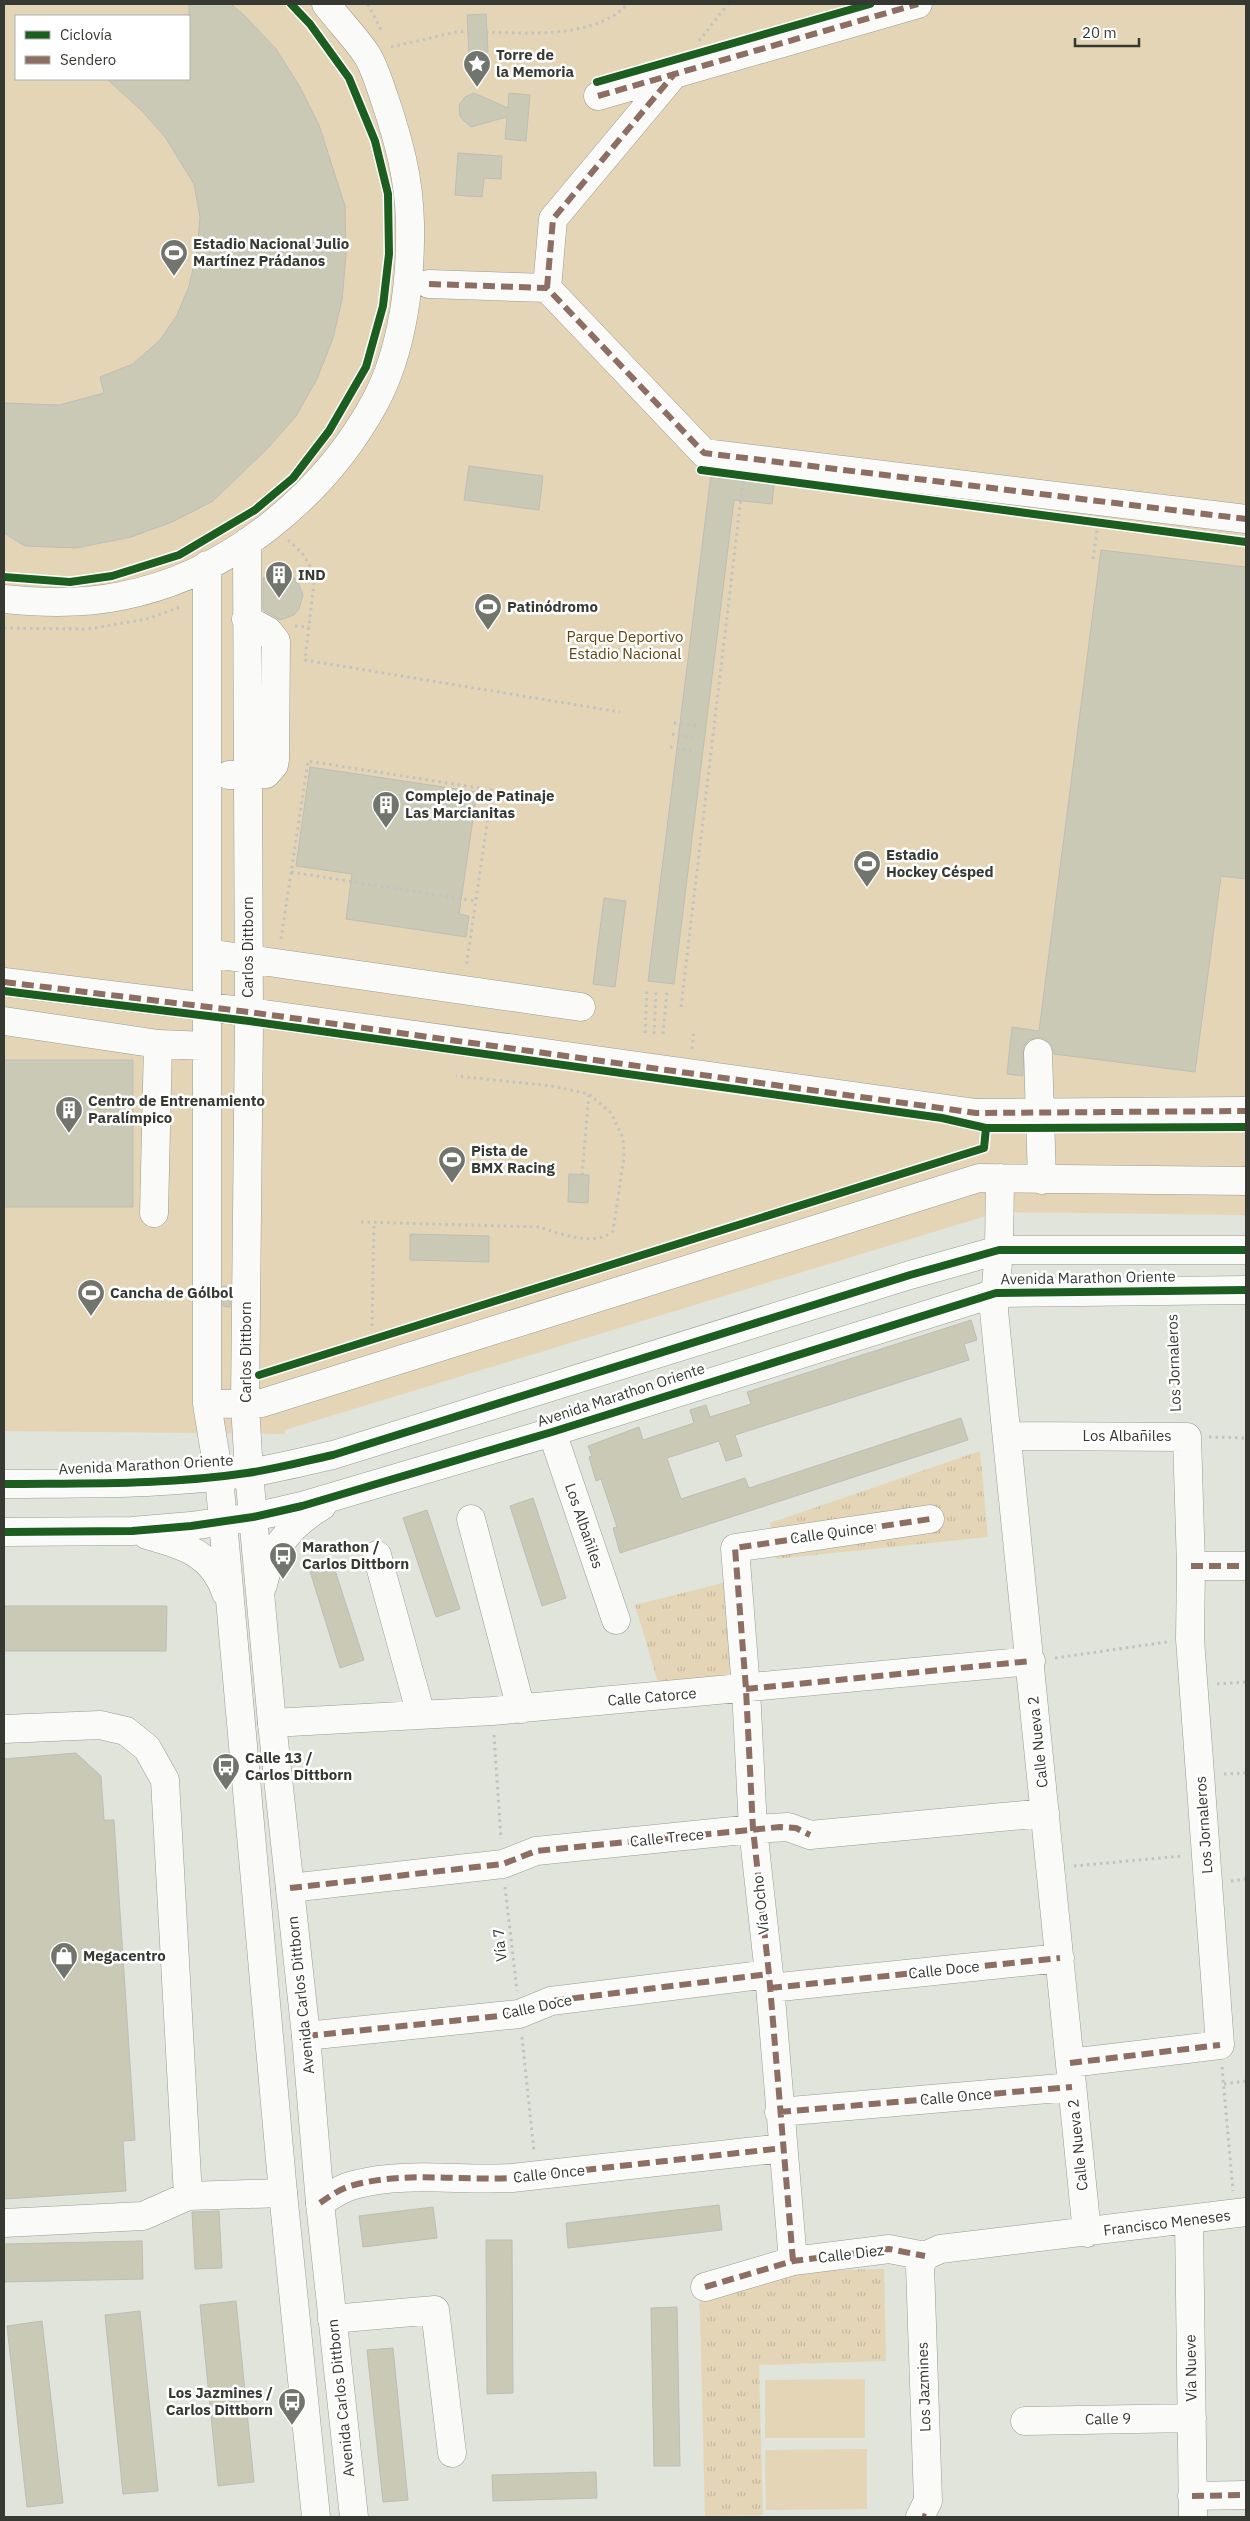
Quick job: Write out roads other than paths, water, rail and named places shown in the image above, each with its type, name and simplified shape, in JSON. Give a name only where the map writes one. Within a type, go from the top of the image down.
[{"type":"street","points":[[4,599],[63,602],[122,596],[181,578],[206,565],[269,527],[319,480],[348,444],[375,401],[392,357],[405,305],[410,244],[410,198],[402,151],[368,56],[326,4]]},
{"type":"street","points":[[598,96],[918,4]]},
{"type":"street","points":[[547,288],[553,218],[675,74]]},
{"type":"street","points":[[429,284],[547,288],[704,454],[1246,519]]},
{"type":"street","name":"Carlos Dittborn","points":[[247,542],[249,1012],[245,1404],[250,1473]]},
{"type":"street","points":[[206,565],[208,1404],[219,1477],[283,2193],[316,2517]]},
{"type":"street","points":[[208,775],[247,775]]},
{"type":"street","points":[[207,953],[581,1008]]},
{"type":"street","points":[[4,982],[207,1006],[976,1113],[1246,1111]]},
{"type":"street","points":[[4,1021],[158,1044],[207,1046]]},
{"type":"street","points":[[154,1213],[158,1044]]},
{"type":"street","points":[[1038,1053],[1042,1180]]},
{"type":"street","points":[[208,1404],[262,1403],[979,1178],[1246,1181]]},
{"type":"street","name":"Calle Nueva 2","points":[[1000,1178],[999,1250],[994,1311],[1087,2233]]},
{"type":"street","name":"Avenida Marathon Oriente","points":[[4,1484],[113,1483],[219,1477],[250,1473],[333,1454],[910,1275],[999,1250],[1246,1250]]},
{"type":"street","name":"Avenida Marathon Oriente","points":[[4,1532],[132,1531],[223,1522],[337,1497],[996,1293],[1246,1290]]},
{"type":"street","points":[[725,1333],[740,1371]]},
{"type":"street","name":"Los Albañiles","points":[[552,1432],[616,1620]]},
{"type":"street","name":"Los Albañiles","points":[[1008,1436],[1181,1436]]},
{"type":"street","name":"Los Jornaleros","points":[[1181,1436],[1191,1566],[1190,1639],[1220,2045]]},
{"type":"street","name":"Avenida Carlos Dittborn","points":[[250,1473],[260,1603],[306,2036],[320,2203],[354,2517]]},
{"type":"street","points":[[260,1603],[270,1557],[281,1539],[299,1522],[337,1497]]},
{"type":"street","points":[[471,1519],[521,1709]]},
{"type":"street","name":"Calle Quince","points":[[735,1548],[930,1519]]},
{"type":"street","points":[[132,1531],[194,1551],[216,1570],[229,1604]]},
{"type":"street","name":"Vía Ocho","points":[[735,1548],[746,1689],[753,1829],[769,1981],[793,2261]]},
{"type":"street","points":[[377,1555],[421,1715]]},
{"type":"street","points":[[1191,1566],[1246,1566]]},
{"type":"street","name":"Calle Catorce","points":[[272,1723],[521,1709],[1030,1661]]},
{"type":"street","points":[[4,1729],[100,1725],[126,1731],[147,1748],[165,1780],[188,2196]]},
{"type":"street","name":"Calle Trece","points":[[290,1888],[503,1864],[536,1851],[753,1829],[788,1827],[810,1835],[1045,1813]]},
{"type":"street","name":"Calle Doce","points":[[306,2036],[520,2014],[552,2001],[769,1981],[1060,1958]]},
{"type":"street","name":"Calle Once","points":[[780,2112],[1071,2075],[1220,2045]]},
{"type":"street","name":"Calle Once","points":[[320,2203],[346,2187],[361,2183],[419,2177],[487,2180],[783,2148]]},
{"type":"street","points":[[4,2223],[143,2216],[188,2196],[283,2193]]},
{"type":"street","name":"Francisco Meneses","points":[[1087,2233],[1241,2213]]},
{"type":"street","name":"Vía Nueve","points":[[1190,2220],[1193,2507]]},
{"type":"street","name":"Calle Diez","points":[[706,2288],[793,2261],[889,2249],[924,2256],[940,2249],[1087,2233]]},
{"type":"street","name":"Los Jazmines","points":[[923,2517],[928,2501],[920,2266],[924,2256]]},
{"type":"street","points":[[332,2319],[436,2310],[452,2453]]},
{"type":"street","name":"Calle 9","points":[[1025,2421],[1192,2418]]},
{"type":"street","points":[[1193,2507],[1246,2495]]},
{"type":"place","name":"Torre de la Memoria","points":[[477,88]]},
{"type":"place","name":"Estadio Nacional Julio Martínez Prádanos","points":[[174,277]]},
{"type":"place","name":"IND","points":[[279,599]]},
{"type":"place","name":"Patinódromo","points":[[488,631]]},
{"type":"place","name":"Complejo de Patinaje Las Marcianitas","points":[[386,829]]},
{"type":"place","name":"Estadio Hockey Césped","points":[[867,888]]},
{"type":"place","name":"Centro de Entrenamiento Paralímpico","points":[[69,1134]]},
{"type":"place","name":"Pista de BMX Racing","points":[[452,1184]]},
{"type":"place","name":"Cancha de Gólbol","points":[[91,1317]]},
{"type":"place","name":"Marathon / Carlos Dittborn","points":[[283,1580]]},
{"type":"place","name":"Calle 13 / Carlos Dittborn","points":[[226,1791]]},
{"type":"place","name":"Megacentro","points":[[64,1980]]},
{"type":"place","name":"Los Jazmines / Carlos Dittborn","points":[[292,2426]]},
{"type":"park label","name":"Parque Deportivo Estadio Nacional","points":[[625,646]]}]
